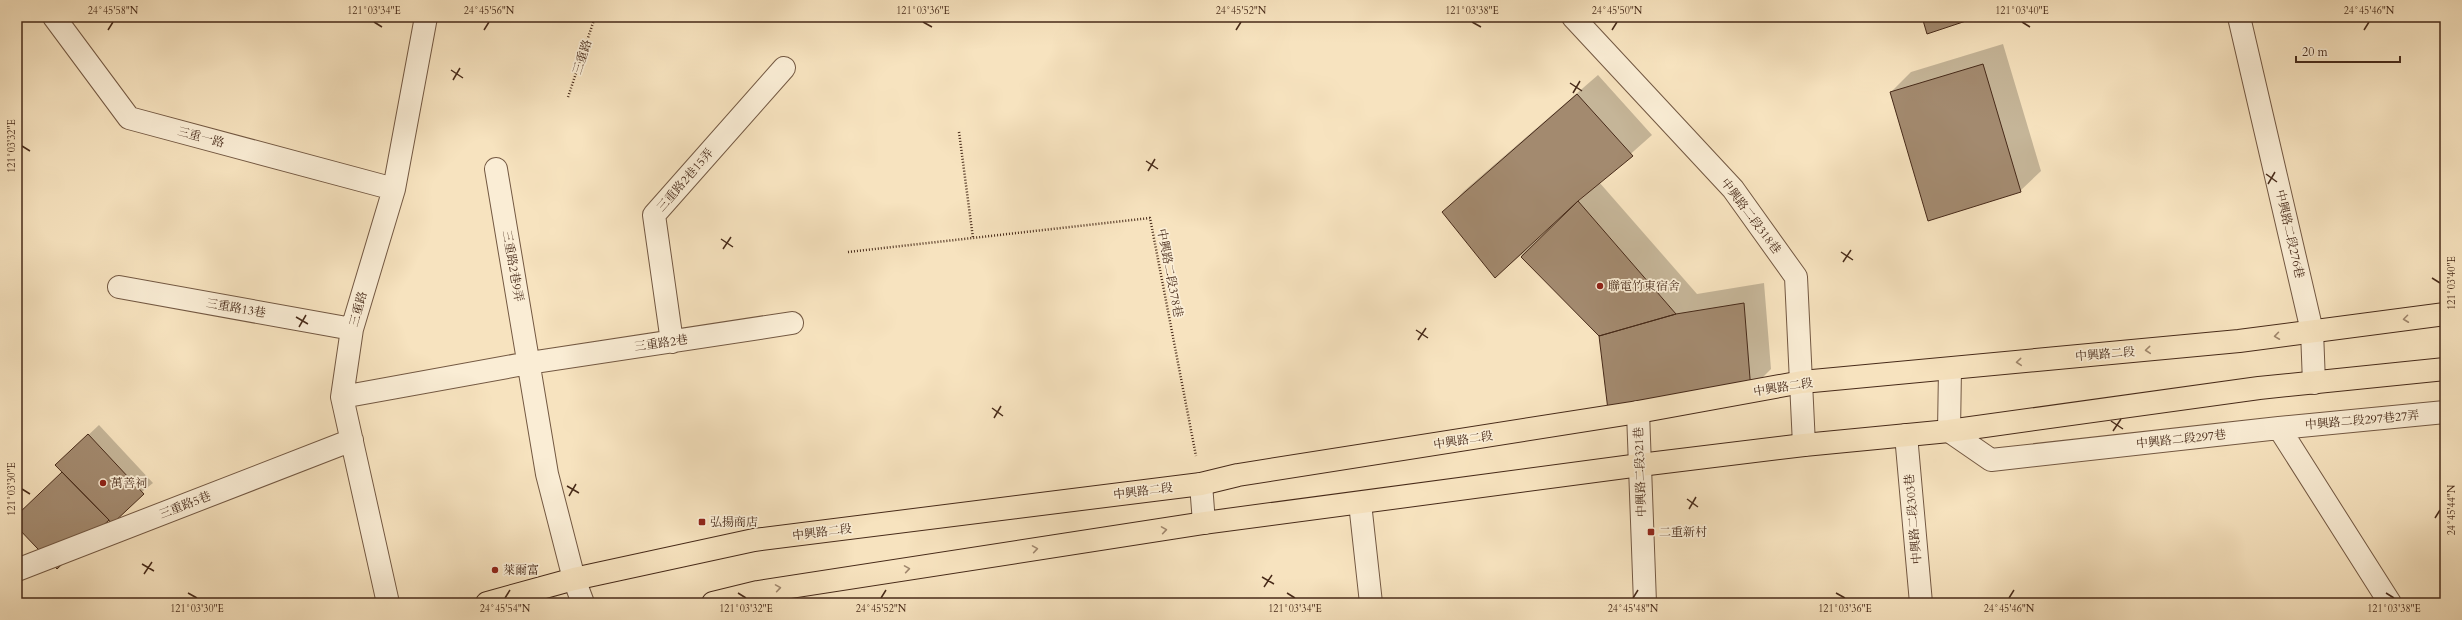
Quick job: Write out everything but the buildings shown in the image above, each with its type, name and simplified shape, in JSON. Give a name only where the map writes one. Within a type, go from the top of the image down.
[{"type":"main road","name":"中興路二段","points":[[488,603],[574,579],[754,540],[1201,484],[1238,475],[1638,412],[1802,382],[2239,341],[2445,314]]},
{"type":"main road","points":[[713,603],[758,592],[1204,523],[1640,465],[1804,445],[1949,431],[2314,383],[2445,369]]},
{"type":"street","name":"三重一路","points":[[54,17],[128,118],[394,189]]},
{"type":"street","name":"三重路","points":[[388,603],[342,397],[352,329],[394,189],[426,17]]},
{"type":"street","name":"中興路二段318巷","points":[[1573,17],[1733,189],[1796,277],[1804,445]]},
{"type":"street","name":"中興路二段276巷","points":[[2239,17],[2312,331],[2314,383]]},
{"type":"street","name":"三重路2巷15弄","points":[[672,342],[654,215],[784,68]]},
{"type":"street","name":"三重路2巷9弄","points":[[496,169],[529,363]]},
{"type":"street","name":"三重路13巷","points":[[119,286],[352,329]]},
{"type":"street","name":"三重路2巷","points":[[342,397],[529,363],[792,324]]},
{"type":"street","points":[[529,363],[547,474],[574,579],[583,603]]},
{"type":"street","points":[[1949,431],[1950,369]]},
{"type":"street","name":"中興路二段321巷","points":[[1638,412],[1645,603]]},
{"type":"street","name":"中興路二段297巷27弄","points":[[2279,428],[2445,412]]},
{"type":"street","points":[[2279,428],[2390,603]]},
{"type":"street","name":"中興路二段297巷","points":[[1949,431],[1991,460],[2279,428]]},
{"type":"street","name":"中興路二段303巷","points":[[1906,435],[1920,603]]},
{"type":"street","name":"三重路5巷","points":[[17,570],[352,440]]},
{"type":"street","points":[[1201,484],[1204,523]]},
{"type":"street","points":[[1360,503],[1371,603]]},
{"type":"path","name":"三重路","points":[[568,97],[595,17]]},
{"type":"path","points":[[959,132],[972,238]]},
{"type":"path","name":"中興路二段378巷","points":[[848,252],[1150,218],[1201,484]]},
{"type":"place","name":"聯電竹東宿舍","points":[[1600,286]]},
{"type":"place","name":"萬善祠","points":[[103,483]]},
{"type":"place","name":"弘揚商店","points":[[702,522]]},
{"type":"place","name":"二重新村","points":[[1651,532]]},
{"type":"place","name":"萊爾富","points":[[495,570]]}]
